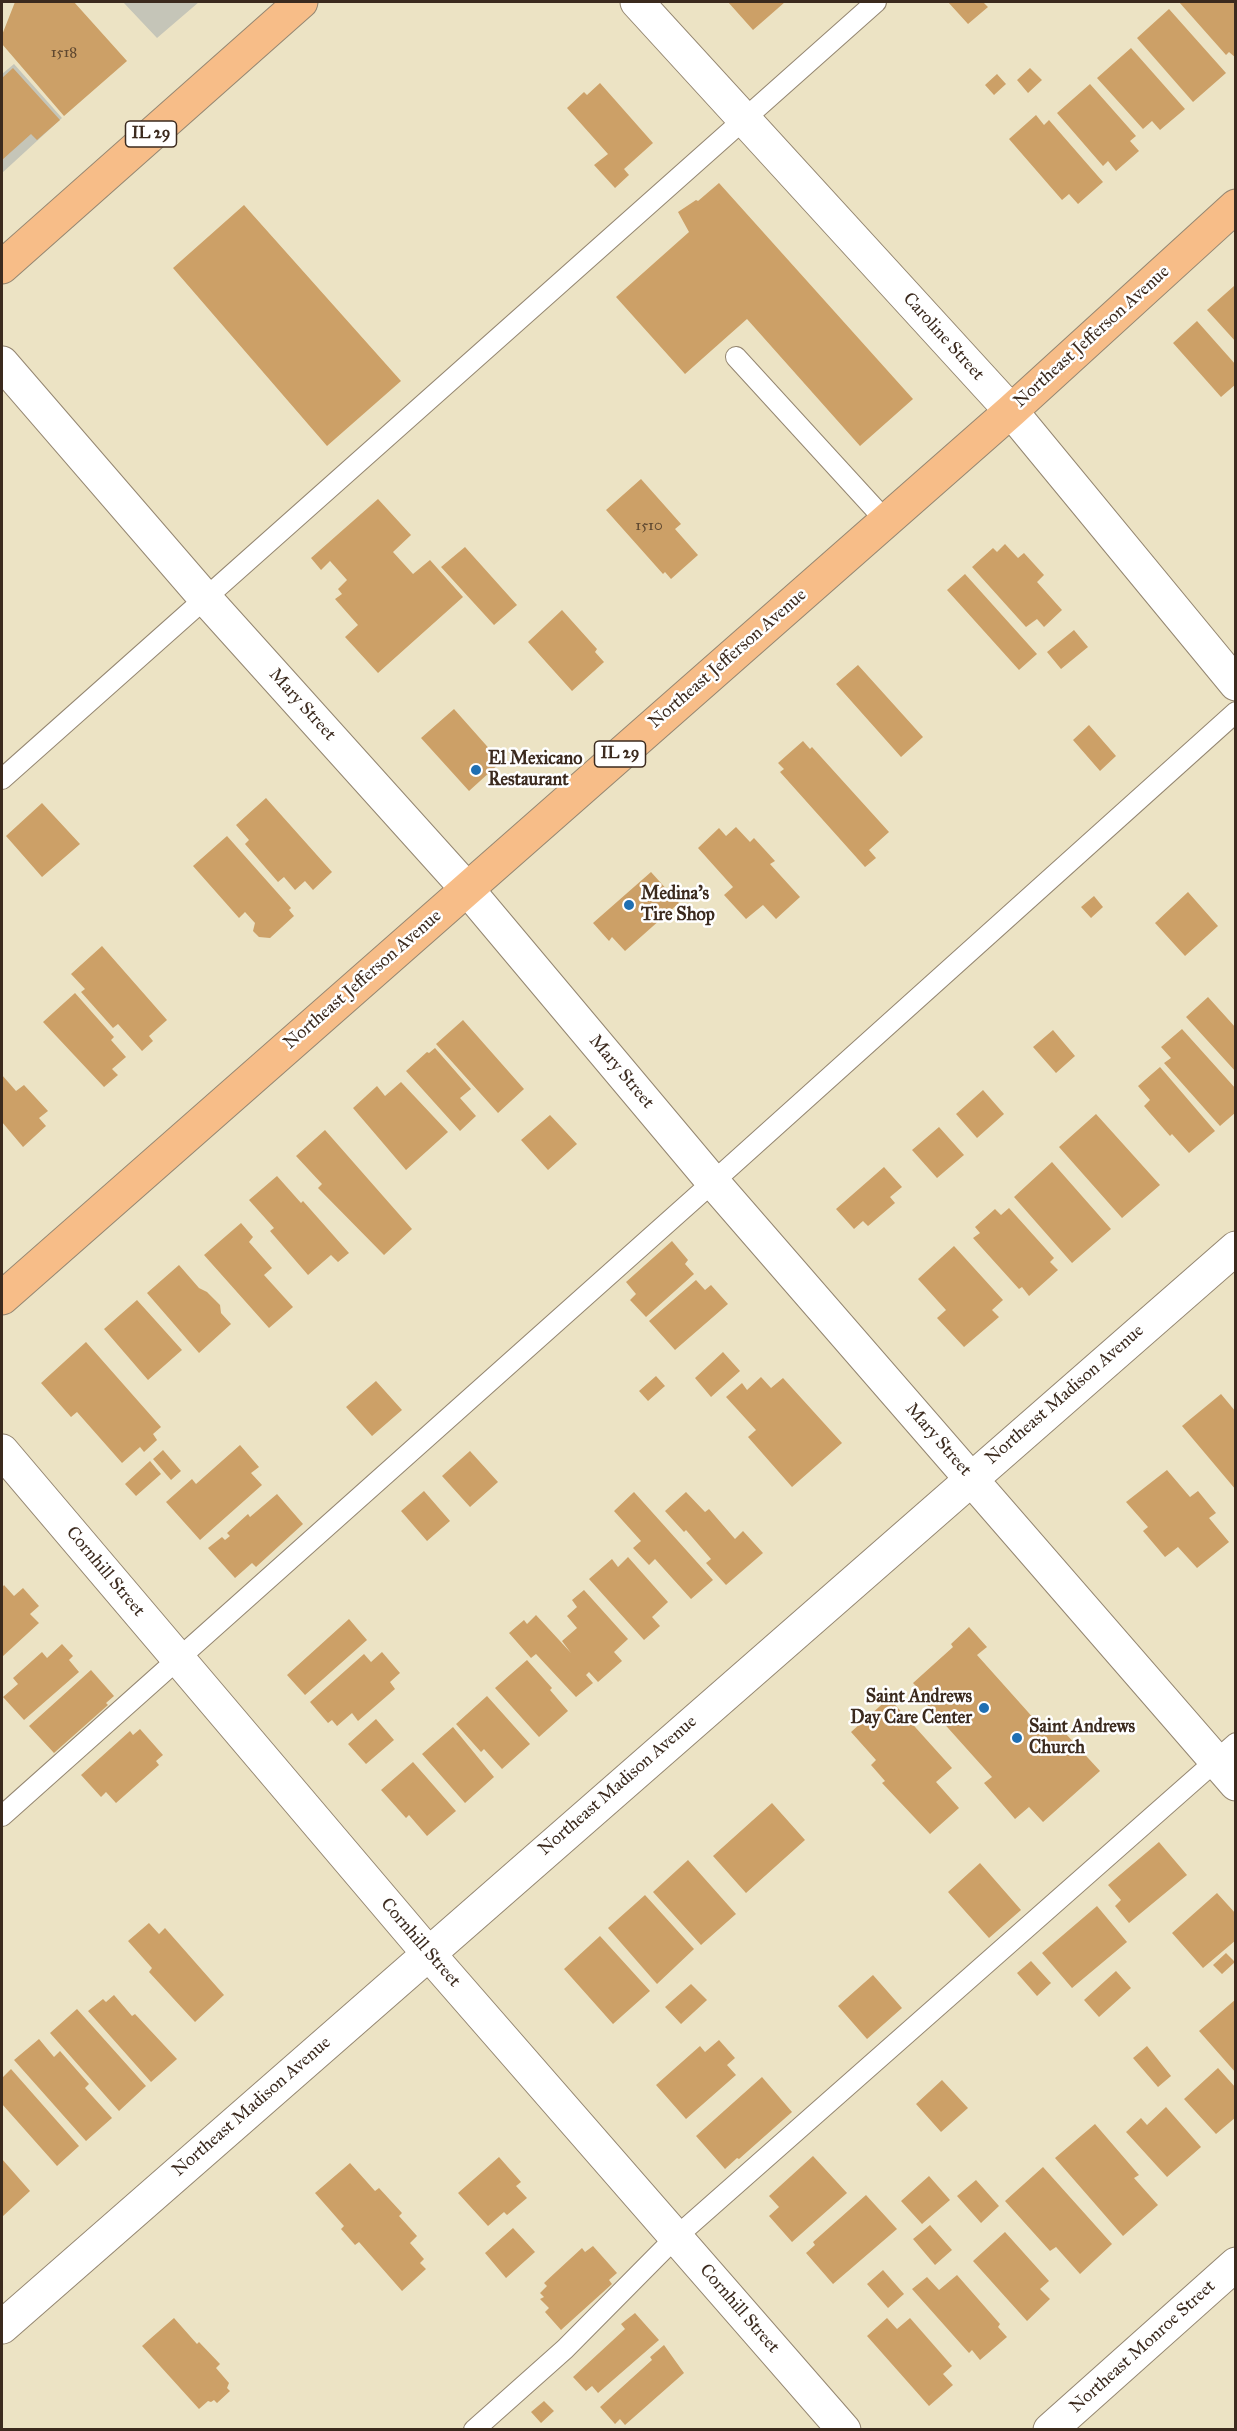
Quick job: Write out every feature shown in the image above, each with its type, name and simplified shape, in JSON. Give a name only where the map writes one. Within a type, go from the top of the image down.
[{"type":"main road","name":"IL 29","points":[[2,267],[301,2]]},
{"type":"main road","name":"Northeast Jefferson Avenue","points":[[2,1298],[1011,411],[1236,206]]},
{"type":"street","name":"Caroline Street","points":[[637,2],[1011,411],[1236,684]]},
{"type":"street","name":"Mary Street","points":[[2,363],[205,598],[467,889],[713,1182],[971,1477],[1229,1763]]},
{"type":"street","name":"Northeast Madison Avenue","points":[[2,2327],[971,1477],[1236,1248]]},
{"type":"street","name":"Cornhill Street","points":[[2,1451],[428,1953],[844,2430]]},
{"type":"street","name":"Northeast Monroe Street","points":[[1050,2430],[1236,2264]]},
{"type":"lane","points":[[2,779],[876,2]]},
{"type":"lane","points":[[736,357],[886,521]]},
{"type":"lane","points":[[2,1816],[177,1657],[713,1182],[1236,712]]},
{"type":"lane","points":[[474,2430],[565,2349],[676,2237],[1229,1763]]},
{"type":"shaded area","points":[[123,2],[199,2],[157,38]]},
{"type":"shaded area","points":[[14,64],[62,118],[2,173],[2,74]]},
{"type":"building","points":[[15,2],[74,2],[127,61],[64,116],[2,44],[2,35]]},
{"type":"building","points":[[728,2],[785,2],[753,30]]},
{"type":"building","points":[[948,2],[983,2],[988,7],[968,24]]},
{"type":"building","points":[[1179,2],[1236,2],[1236,58],[1229,52],[1226,55]]},
{"type":"building","points":[[1169,9],[1226,73],[1193,102],[1137,38]]},
{"type":"building","points":[[1131,48],[1185,109],[1160,130],[1152,121],[1143,129],[1097,78]]},
{"type":"building","points":[[13,68],[60,120],[37,140],[31,134],[2,160],[2,78]]},
{"type":"building","points":[[1030,68],[1042,80],[1028,93],[1017,80]]},
{"type":"building","points":[[997,74],[1006,84],[994,95],[985,85]]},
{"type":"building","points":[[600,83],[653,143],[624,169],[629,175],[615,188],[594,165],[608,154],[567,108],[584,92],[587,95]]},
{"type":"building","points":[[1090,84],[1136,136],[1130,141],[1139,151],[1116,171],[1108,161],[1103,166],[1057,113]]},
{"type":"building","points":[[1036,115],[1044,125],[1049,120],[1103,182],[1078,204],[1069,194],[1062,200],[1009,139]]},
{"type":"building","points":[[719,183],[913,399],[860,446],[747,319],[685,374],[616,297],[689,232],[678,212],[696,200],[698,201]]},
{"type":"building","points":[[244,205],[401,381],[327,446],[173,268]]},
{"type":"building","points":[[1234,286],[1236,287],[1236,342],[1207,310]]},
{"type":"building","points":[[1197,321],[1236,365],[1236,384],[1221,397],[1173,343]]},
{"type":"building","points":[[641,479],[681,524],[675,529],[698,555],[671,579],[665,572],[663,574],[606,510]]},
{"type":"building","points":[[378,499],[411,535],[393,552],[413,574],[430,560],[463,597],[378,673],[345,637],[358,625],[335,599],[342,594],[338,589],[347,580],[330,561],[321,570],[311,558]]},
{"type":"building","points":[[1005,544],[1018,558],[1024,553],[1044,575],[1037,582],[1062,610],[1044,627],[1037,619],[1026,627],[972,567],[993,548],[997,552]]},
{"type":"building","points":[[465,547],[517,605],[494,625],[441,567]]},
{"type":"building","points":[[965,574],[1037,654],[1019,670],[947,590]]},
{"type":"building","points":[[562,610],[597,649],[595,652],[604,662],[572,691],[528,642]]},
{"type":"building","points":[[1074,630],[1088,647],[1061,669],[1047,652]]},
{"type":"building","points":[[858,665],[923,737],[901,757],[836,684]]},
{"type":"building","points":[[454,709],[501,762],[469,791],[421,738]]},
{"type":"building","points":[[1089,725],[1116,756],[1100,771],[1073,740]]},
{"type":"building","points":[[803,741],[810,749],[812,747],[889,832],[869,850],[876,858],[865,867],[780,772],[784,769],[778,763]]},
{"type":"building","points":[[266,798],[332,872],[313,890],[305,881],[295,890],[284,877],[278,882],[245,844],[249,840],[236,825]]},
{"type":"building","points":[[42,803],[80,844],[42,877],[6,836]]},
{"type":"building","points":[[736,827],[750,842],[754,838],[775,861],[770,864],[800,897],[776,919],[763,905],[746,919],[724,895],[733,887],[698,848],[719,828],[726,836]]},
{"type":"building","points":[[227,836],[291,908],[289,910],[294,916],[270,938],[259,937],[253,931],[255,923],[245,912],[239,918],[193,866]]},
{"type":"building","points":[[651,872],[679,903],[625,951],[612,937],[609,941],[593,923]]},
{"type":"building","points":[[1188,892],[1218,926],[1185,956],[1155,923]]},
{"type":"building","points":[[1094,896],[1103,907],[1091,918],[1081,907]]},
{"type":"building","points":[[102,946],[167,1020],[149,1036],[153,1041],[142,1051],[118,1024],[113,1028],[81,992],[85,989],[71,974]]},
{"type":"building","points":[[75,993],[114,1037],[111,1040],[126,1057],[112,1069],[118,1075],[104,1087],[43,1022]]},
{"type":"building","points":[[1208,997],[1236,1028],[1236,1072],[1186,1017]]},
{"type":"building","points":[[463,1020],[524,1089],[498,1113],[436,1044]]},
{"type":"building","points":[[1182,1029],[1236,1089],[1236,1112],[1220,1126],[1164,1063],[1171,1058],[1161,1047]]},
{"type":"building","points":[[1053,1030],[1075,1056],[1056,1073],[1033,1047]]},
{"type":"building","points":[[435,1048],[471,1089],[460,1098],[476,1116],[460,1131],[406,1071],[427,1052]]},
{"type":"building","points":[[1160,1067],[1215,1131],[1189,1153],[1172,1134],[1170,1136],[1144,1106],[1150,1100],[1138,1086]]},
{"type":"building","points":[[2,1075],[16,1091],[24,1085],[48,1111],[39,1118],[46,1126],[23,1147],[2,1122]]},
{"type":"building","points":[[401,1082],[448,1132],[406,1170],[353,1108],[377,1086],[385,1096]]},
{"type":"building","points":[[983,1090],[1004,1114],[977,1138],[956,1114]]},
{"type":"building","points":[[1096,1114],[1160,1185],[1122,1218],[1059,1147]]},
{"type":"building","points":[[550,1115],[577,1144],[548,1170],[521,1140]]},
{"type":"building","points":[[939,1127],[964,1155],[937,1178],[912,1150]]},
{"type":"building","points":[[325,1130],[412,1229],[384,1255],[318,1188],[322,1184],[296,1156]]},
{"type":"building","points":[[1052,1162],[1111,1229],[1072,1263],[1014,1197]]},
{"type":"building","points":[[884,1167],[902,1187],[890,1197],[895,1203],[868,1226],[863,1221],[854,1229],[836,1209]]},
{"type":"building","points":[[277,1176],[301,1203],[303,1201],[349,1253],[338,1262],[331,1255],[308,1275],[270,1231],[274,1228],[249,1200]]},
{"type":"building","points":[[1009,1208],[1054,1258],[1050,1262],[1058,1270],[1029,1296],[1022,1287],[1019,1289],[973,1238],[980,1233],[975,1227],[995,1209],[1001,1215]]},
{"type":"building","points":[[241,1223],[253,1237],[249,1242],[272,1268],[264,1275],[293,1307],[269,1328],[204,1255]]},
{"type":"building","points":[[672,1241],[688,1260],[685,1264],[694,1274],[646,1317],[630,1300],[636,1294],[626,1282]]},
{"type":"building","points":[[954,1246],[1003,1300],[992,1310],[999,1317],[964,1347],[937,1318],[946,1310],[918,1279]]},
{"type":"building","points":[[179,1265],[199,1288],[207,1292],[220,1305],[221,1313],[231,1324],[199,1353],[147,1293]]},
{"type":"building","points":[[696,1280],[705,1290],[711,1285],[728,1304],[675,1350],[649,1321]]},
{"type":"building","points":[[137,1300],[182,1350],[148,1380],[104,1329]]},
{"type":"building","points":[[86,1342],[161,1427],[153,1434],[157,1440],[144,1452],[140,1447],[122,1463],[77,1412],[71,1417],[41,1383]]},
{"type":"building","points":[[723,1352],[740,1371],[711,1397],[695,1378]]},
{"type":"building","points":[[656,1376],[665,1386],[648,1401],[639,1391]]},
{"type":"building","points":[[761,1377],[771,1388],[783,1378],[842,1443],[792,1487],[748,1437],[756,1430],[726,1397],[742,1383],[747,1390]]},
{"type":"building","points":[[376,1381],[402,1410],[372,1436],[346,1407]]},
{"type":"building","points":[[1221,1394],[1236,1412],[1236,1490],[1182,1426]]},
{"type":"building","points":[[240,1445],[259,1467],[251,1473],[262,1485],[200,1540],[166,1502],[192,1479],[196,1484]]},
{"type":"building","points":[[163,1450],[181,1471],[171,1480],[153,1459]]},
{"type":"building","points":[[470,1451],[498,1482],[470,1507],[442,1476]]},
{"type":"building","points":[[150,1461],[161,1474],[136,1496],[125,1484]]},
{"type":"building","points":[[1167,1470],[1190,1497],[1198,1491],[1216,1513],[1209,1518],[1229,1542],[1197,1568],[1178,1547],[1165,1557],[1143,1531],[1148,1527],[1126,1502]]},
{"type":"building","points":[[424,1491],[450,1521],[427,1541],[401,1511]]},
{"type":"building","points":[[634,1492],[713,1580],[691,1599],[655,1559],[649,1565],[633,1548],[641,1541],[614,1511]]},
{"type":"building","points":[[686,1492],[705,1512],[709,1509],[735,1539],[743,1531],[763,1553],[726,1585],[706,1563],[711,1559],[686,1530],[684,1532],[665,1511]]},
{"type":"building","points":[[277,1494],[303,1524],[256,1567],[252,1563],[235,1578],[208,1548],[222,1537],[225,1540],[230,1536],[227,1533],[248,1514],[250,1517]]},
{"type":"building","points":[[628,1557],[668,1602],[652,1617],[660,1626],[644,1640],[589,1579],[612,1559],[618,1567]]},
{"type":"building","points":[[4,1585],[14,1596],[23,1588],[39,1606],[30,1614],[39,1623],[2,1657],[2,1588]]},
{"type":"building","points":[[584,1590],[628,1639],[614,1652],[622,1661],[598,1682],[589,1672],[586,1675],[593,1683],[576,1697],[536,1654],[531,1658],[509,1633],[524,1620],[527,1624],[536,1615],[571,1653],[562,1641],[577,1628],[567,1616],[577,1607],[572,1600]]},
{"type":"building","points":[[349,1619],[367,1640],[305,1695],[287,1675]]},
{"type":"building","points":[[969,1627],[987,1647],[977,1655],[1045,1731],[1055,1722],[1100,1771],[1043,1822],[1029,1807],[1015,1819],[984,1783],[992,1777],[922,1699],[925,1696],[913,1683],[953,1647],[951,1644]]},
{"type":"building","points":[[62,1644],[73,1656],[69,1660],[79,1672],[24,1720],[3,1697],[18,1684],[13,1678],[42,1652],[47,1658]]},
{"type":"building","points":[[382,1652],[400,1673],[390,1682],[395,1689],[358,1721],[352,1713],[337,1726],[332,1720],[328,1723],[310,1702],[364,1654],[371,1662]]},
{"type":"building","points":[[527,1660],[552,1688],[550,1690],[568,1711],[539,1737],[495,1688]]},
{"type":"building","points":[[91,1670],[114,1696],[106,1703],[108,1705],[54,1753],[29,1726]]},
{"type":"building","points":[[487,1696],[530,1744],[502,1769],[484,1749],[481,1752],[456,1724]]},
{"type":"building","points":[[889,1698],[952,1768],[936,1782],[959,1808],[930,1834],[882,1783],[885,1781],[871,1765],[876,1760],[851,1732]]},
{"type":"building","points":[[376,1719],[394,1740],[366,1764],[348,1744]]},
{"type":"building","points":[[453,1727],[494,1777],[465,1803],[422,1754]]},
{"type":"building","points":[[140,1729],[163,1755],[156,1761],[159,1765],[116,1803],[106,1792],[101,1797],[81,1775],[130,1731],[133,1735]]},
{"type":"building","points":[[413,1762],[456,1811],[427,1836],[409,1815],[406,1818],[381,1790]]},
{"type":"building","points":[[772,1803],[805,1840],[746,1893],[713,1856]]},
{"type":"building","points":[[1159,1842],[1187,1875],[1129,1923],[1115,1906],[1121,1900],[1108,1885]]},
{"type":"building","points":[[688,1860],[736,1914],[701,1945],[653,1892]]},
{"type":"building","points":[[980,1863],[1021,1910],[989,1938],[948,1892]]},
{"type":"building","points":[[1217,1893],[1236,1914],[1236,1940],[1203,1968],[1172,1933]]},
{"type":"building","points":[[645,1895],[694,1949],[657,1984],[608,1928]]},
{"type":"building","points":[[1097,1906],[1127,1942],[1072,1988],[1042,1953]]},
{"type":"building","points":[[149,1923],[159,1934],[165,1928],[224,1995],[195,2022],[149,1972],[152,1968],[128,1941]]},
{"type":"building","points":[[600,1936],[650,1991],[613,2024],[564,1969]]},
{"type":"building","points":[[1226,1953],[1235,1962],[1222,1974],[1213,1965]]},
{"type":"building","points":[[1031,1961],[1051,1983],[1037,1996],[1017,1973]]},
{"type":"building","points":[[1116,1971],[1131,1988],[1099,2017],[1084,2000]]},
{"type":"building","points":[[873,1975],[902,2008],[867,2039],[838,2006]]},
{"type":"building","points":[[691,1984],[707,2000],[681,2024],[665,2007]]},
{"type":"building","points":[[114,1995],[132,2016],[135,2014],[177,2059],[151,2082],[88,2011],[103,1999],[106,2002]]},
{"type":"building","points":[[1236,1999],[1236,2073],[1199,2031]]},
{"type":"building","points":[[77,2009],[146,2086],[119,2111],[50,2033]]},
{"type":"building","points":[[39,2039],[54,2057],[60,2051],[89,2084],[85,2088],[112,2118],[86,2141],[14,2060]]},
{"type":"building","points":[[719,2040],[735,2058],[727,2065],[736,2075],[686,2119],[656,2085],[700,2046],[705,2052]]},
{"type":"building","points":[[1147,2046],[1171,2076],[1158,2087],[1133,2058]]},
{"type":"building","points":[[1218,2068],[1236,2088],[1236,2117],[1216,2134],[1184,2099]]},
{"type":"building","points":[[11,2069],[79,2146],[57,2166],[2,2104],[2,2078]]},
{"type":"building","points":[[762,2077],[792,2112],[725,2169],[696,2136]]},
{"type":"building","points":[[942,2080],[968,2108],[941,2132],[916,2104]]},
{"type":"building","points":[[1166,2107],[1201,2147],[1167,2177],[1126,2132],[1141,2118],[1147,2125]]},
{"type":"building","points":[[1095,2124],[1139,2175],[1134,2178],[1158,2205],[1123,2236],[1055,2158]]},
{"type":"building","points":[[813,2156],[847,2193],[792,2242],[769,2216],[779,2207],[769,2196]]},
{"type":"building","points":[[499,2157],[521,2182],[516,2186],[527,2198],[507,2215],[504,2212],[488,2226],[458,2193]]},
{"type":"building","points":[[2,2159],[30,2191],[2,2217]]},
{"type":"building","points":[[350,2163],[375,2191],[379,2188],[402,2213],[399,2216],[417,2236],[410,2243],[424,2259],[420,2263],[426,2269],[402,2291],[359,2242],[355,2245],[341,2229],[344,2226],[315,2193]]},
{"type":"building","points":[[1043,2167],[1112,2244],[1080,2274],[1056,2247],[1050,2251],[1005,2201]]},
{"type":"building","points":[[929,2176],[950,2200],[922,2224],[901,2201]]},
{"type":"building","points":[[976,2180],[999,2206],[981,2223],[957,2196]]},
{"type":"building","points":[[866,2195],[897,2229],[833,2284],[806,2253],[815,2245],[813,2242]]},
{"type":"building","points":[[930,2225],[952,2250],[935,2265],[913,2239]]},
{"type":"building","points":[[513,2228],[535,2252],[506,2278],[485,2253]]},
{"type":"building","points":[[1005,2232],[1049,2281],[1040,2289],[1050,2299],[1027,2321],[973,2261]]},
{"type":"building","points":[[593,2246],[617,2273],[609,2280],[612,2284],[561,2330],[545,2312],[549,2308],[540,2299],[544,2297],[540,2293],[547,2286],[544,2283],[582,2248],[585,2252]]},
{"type":"building","points":[[883,2270],[904,2294],[888,2308],[867,2284]]},
{"type":"building","points":[[957,2275],[1000,2324],[998,2327],[1007,2337],[980,2360],[972,2350],[969,2353],[912,2289],[927,2277],[939,2290]]},
{"type":"building","points":[[635,2313],[659,2340],[598,2393],[592,2386],[586,2391],[573,2377],[625,2329],[621,2324]]},
{"type":"building","points":[[174,2318],[197,2344],[199,2342],[220,2364],[216,2368],[229,2383],[227,2388],[230,2391],[217,2403],[214,2400],[208,2401],[199,2409],[142,2346]]},
{"type":"building","points":[[887,2318],[897,2329],[910,2318],[952,2366],[943,2374],[953,2385],[929,2406],[867,2336]]},
{"type":"building","points":[[664,2345],[684,2373],[625,2425],[620,2419],[615,2424],[600,2407],[652,2360],[650,2357]]},
{"type":"building","points":[[544,2401],[554,2411],[541,2423],[531,2412]]},
{"type":"place","name":"El Mexicano Restaurant","points":[[476,770]]},
{"type":"place","name":"Medina's Tire Shop","points":[[629,905]]},
{"type":"place","name":"Saint Andrews Day Care Center","points":[[984,1708]]},
{"type":"place","name":"Saint Andrews Church","points":[[1017,1738]]}]
